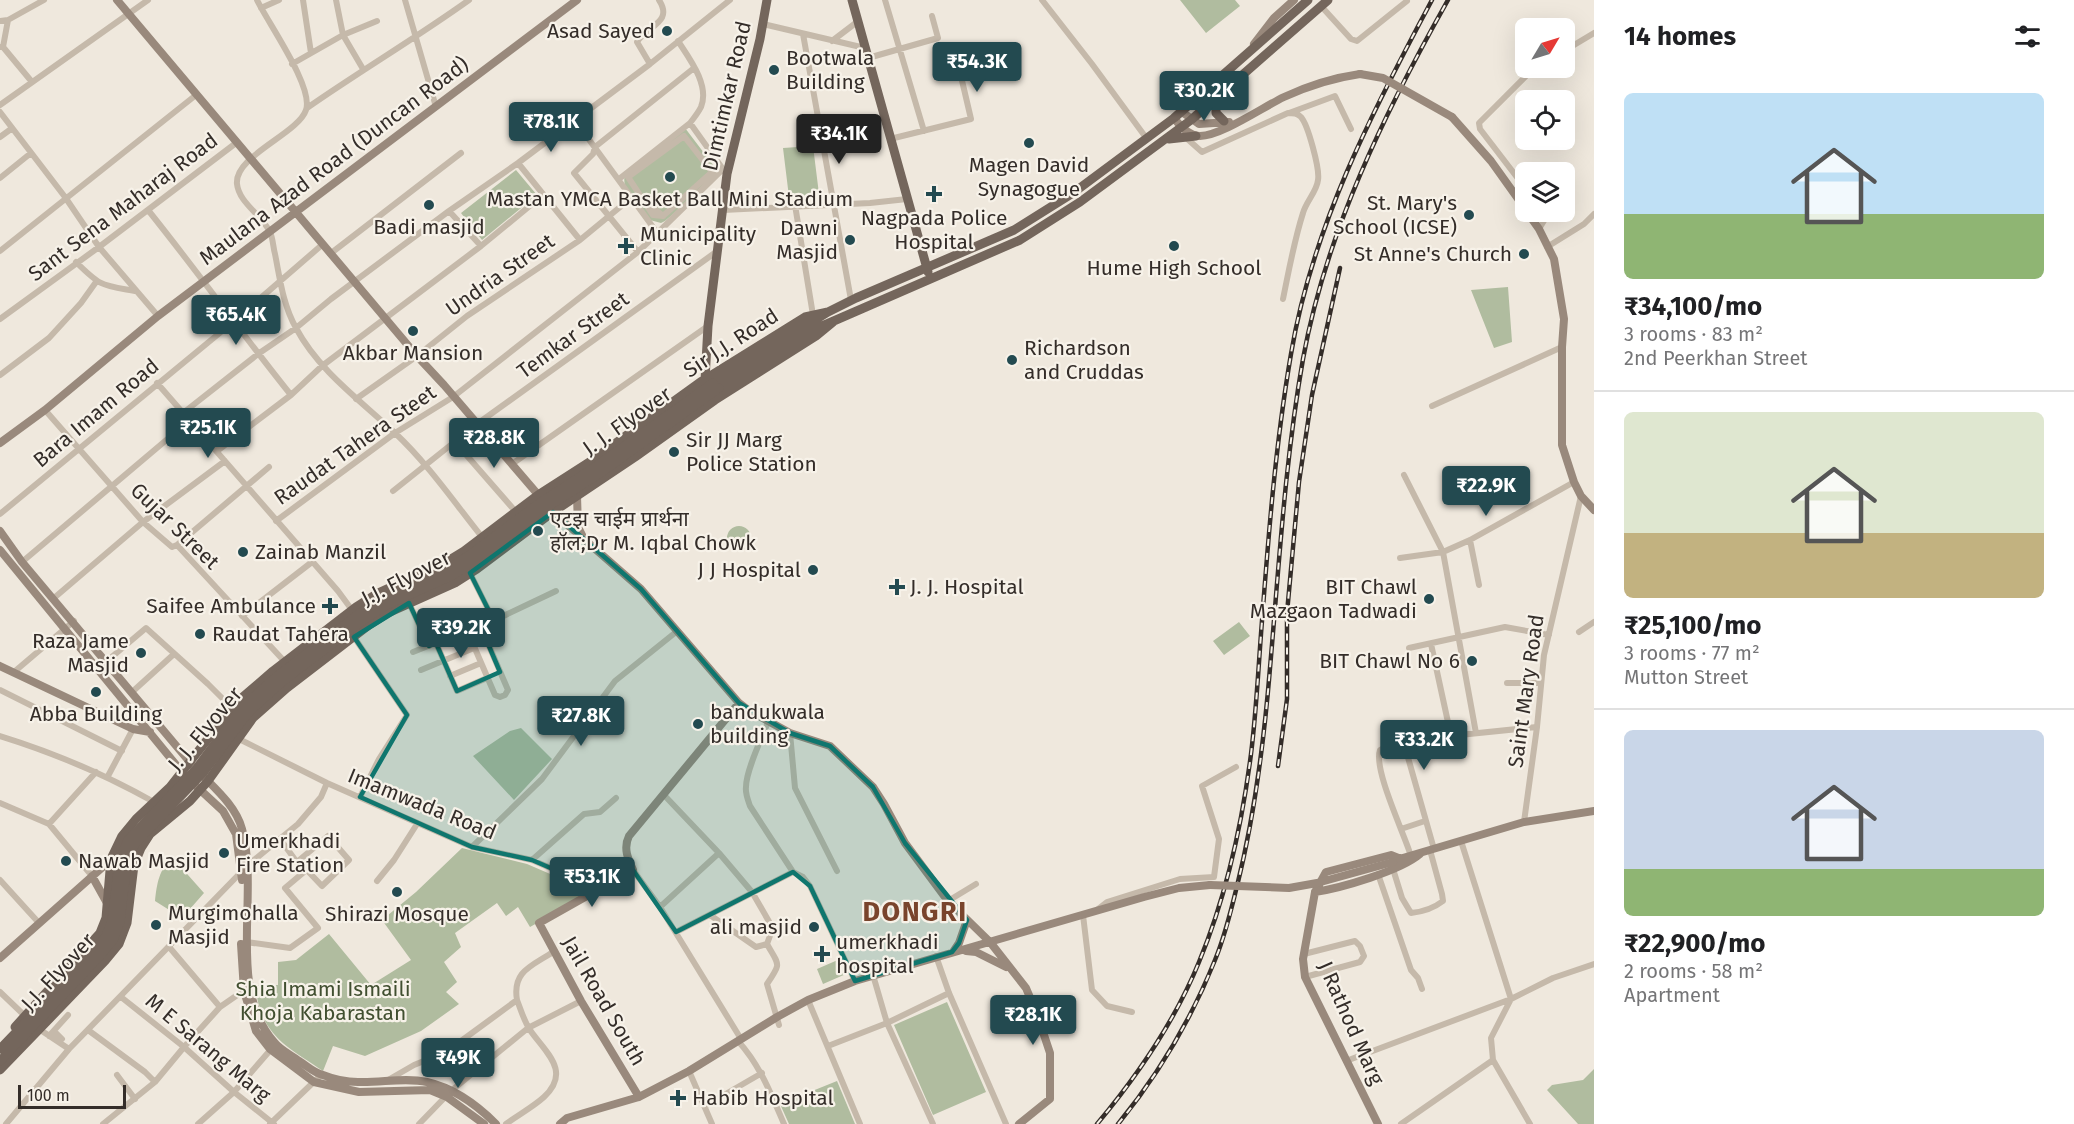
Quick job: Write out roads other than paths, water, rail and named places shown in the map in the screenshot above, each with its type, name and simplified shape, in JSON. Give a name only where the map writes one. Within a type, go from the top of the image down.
[{"type":"main road","points":[[118,0],[330,254],[553,512],[641,589],[739,703],[790,734],[830,747],[873,787],[905,843],[948,901],[990,942],[1026,988],[1050,1053],[1050,1099],[1020,1124]]},
{"type":"main road","name":"Maulana Azad Road (Duncan Road)","points":[[0,442],[45,410],[204,280],[578,0]]},
{"type":"main road","name":"Dimtimkar Road","points":[[713,384],[708,326],[723,210],[725,172],[763,24],[767,0]]},
{"type":"main road","points":[[852,0],[930,279]]},
{"type":"main road","points":[[1250,50],[1274,18],[1294,0]]},
{"type":"main road","points":[[828,312],[1014,230],[1073,193],[1178,115],[1308,0]]},
{"type":"main road","points":[[833,322],[1020,240],[1080,202],[1166,139],[1182,132],[1191,120],[1324,3]]},
{"type":"main road","points":[[1182,132],[1196,136],[1218,132],[1284,97],[1329,79],[1360,74],[1383,78],[1452,117],[1491,161],[1515,195]]},
{"type":"main road","points":[[1216,98],[1216,113],[1224,121]]},
{"type":"main road","points":[[1178,115],[1199,124],[1235,122]]},
{"type":"main road","points":[[1178,115],[1182,132]]},
{"type":"main road","points":[[1534,222],[1554,260],[1564,320],[1562,445],[1574,482],[1581,496],[1594,510]]},
{"type":"main road","name":"Sir J.J. Road","points":[[111,859],[122,836],[190,763],[232,708],[285,662],[352,610],[378,593],[446,562],[538,495],[713,384],[805,317],[828,312]]},
{"type":"main road","name":"J. J. Flyover","points":[[0,1047],[106,936],[112,920],[119,861],[128,840],[197,768],[243,707],[277,676],[381,599],[447,569],[468,556],[541,502],[713,384],[828,312]]},
{"type":"main road","name":"Sir J.J. Road","points":[[150,834],[200,790],[254,718],[287,688],[354,637],[388,613],[455,583],[715,400],[816,336],[833,322]]},
{"type":"main road","name":"J.J. Flyover","points":[[0,1061],[100,957],[113,940],[120,922],[127,863],[135,844],[203,773],[248,713],[282,682],[364,619],[385,606],[451,576],[473,563],[546,508],[599,474],[713,384],[813,330],[833,322]]},
{"type":"main road","points":[[577,496],[578,526],[585,540]]},
{"type":"main road","points":[[0,531],[22,562],[74,621],[130,693],[190,763],[226,800],[242,827],[247,988]]},
{"type":"main road","points":[[0,550],[182,772],[223,811],[236,834],[245,868],[241,945],[247,988],[257,1018],[273,1047],[317,1078],[359,1092],[424,1089],[449,1094],[484,1124]]},
{"type":"main road","points":[[0,666],[134,729],[150,732]]},
{"type":"main road","points":[[599,889],[633,870],[626,852],[627,841],[739,703]]},
{"type":"main road","points":[[164,749],[172,742]]},
{"type":"main road","points":[[1315,892],[1335,889],[1378,874],[1411,856],[1524,822],[1594,811]]},
{"type":"main road","points":[[0,958],[111,859],[150,834]]},
{"type":"main road","points":[[0,1070],[119,944],[127,924],[134,865],[150,834]]},
{"type":"main road","points":[[566,1122],[639,1096],[778,1021],[808,1000],[873,975],[1179,888],[1210,885],[1288,888],[1396,863],[1410,863],[1429,850]]},
{"type":"main road","name":"J Rathod Marg","points":[[1378,1124],[1305,977],[1304,954],[1315,892],[1326,872],[1360,865],[1391,855],[1396,863]]},
{"type":"main road","points":[[0,1047],[100,933],[106,918],[111,859]]},
{"type":"main road","points":[[92,876],[107,903]]},
{"type":"main road","name":"Jail Road South","points":[[599,889],[539,923],[581,1001],[639,1096]]},
{"type":"main road","points":[[956,951],[967,920]]},
{"type":"main road","points":[[956,951],[976,952],[1012,970]]},
{"type":"main road","points":[[317,1078],[357,1082],[421,1080],[476,1106],[496,1124]]},
{"type":"street","points":[[0,21],[8,20],[44,0]]},
{"type":"street","points":[[0,105],[148,0]]},
{"type":"street","points":[[257,0],[280,38],[306,95],[307,108]]},
{"type":"street","points":[[261,8],[279,0]]},
{"type":"street","points":[[303,0],[310,53]]},
{"type":"street","points":[[336,0],[343,35],[363,69]]},
{"type":"street","points":[[405,0],[436,107]]},
{"type":"street","points":[[469,0],[307,108],[302,118],[250,159],[238,174],[236,182],[239,192],[270,232],[285,305],[296,328],[322,366],[395,433],[425,465],[482,537]]},
{"type":"street","points":[[650,64],[637,42],[641,35],[659,22],[664,15],[664,7],[659,0]]},
{"type":"street","points":[[183,413],[331,299],[650,64],[730,0]]},
{"type":"street","points":[[885,0],[924,131]]},
{"type":"street","points":[[1042,0],[1147,139]]},
{"type":"street","points":[[1324,3],[1351,39],[1358,41],[1407,1]]},
{"type":"street","points":[[763,24],[832,41],[867,53],[899,49],[938,38],[932,16]]},
{"type":"street","points":[[8,20],[2,47],[32,82]]},
{"type":"street","points":[[292,64],[343,35],[378,21]]},
{"type":"street","points":[[832,41],[858,22]]},
{"type":"street","points":[[1575,44],[1594,33]]},
{"type":"street","points":[[802,34],[851,300]]},
{"type":"street","points":[[619,179],[690,123],[701,106],[703,93],[694,68],[678,41]]},
{"type":"street","points":[[638,252],[574,172],[593,154],[595,147],[694,68]]},
{"type":"street","points":[[890,139],[971,119],[960,72]]},
{"type":"street","points":[[1515,175],[1480,129],[1479,123],[1524,78]]},
{"type":"street","points":[[0,251],[196,95]]},
{"type":"street","points":[[1182,132],[1202,152],[1288,113],[1335,96],[1351,129]]},
{"type":"street","points":[[0,112],[99,247],[158,316]]},
{"type":"street","points":[[1282,299],[1296,235],[1319,177],[1304,123],[1300,116],[1288,113]]},
{"type":"street","points":[[574,120],[658,234]]},
{"type":"street","points":[[690,123],[725,172]]},
{"type":"street","points":[[0,137],[11,129]]},
{"type":"street","points":[[684,136],[712,172],[663,216],[654,215],[642,198],[628,177],[684,136]]},
{"type":"street","name":"Sant Sena Maharaj Road","points":[[0,319],[236,143]]},
{"type":"street","points":[[0,178],[32,153]]},
{"type":"street","points":[[330,254],[461,153]]},
{"type":"street","points":[[518,163],[580,240]]},
{"type":"street","name":"Raudat Tahera Steet","points":[[276,521],[395,433],[453,397],[638,252],[725,172]]},
{"type":"street","points":[[217,451],[291,395],[322,366],[481,246],[543,195]]},
{"type":"street","name":"Undria Street","points":[[356,399],[417,356],[467,316],[580,240],[631,198]]},
{"type":"street","points":[[723,210],[907,199]]},
{"type":"street","points":[[795,205],[813,315]]},
{"type":"street","points":[[148,210],[291,395]]},
{"type":"street","points":[[449,211],[481,246]]},
{"type":"street","points":[[1547,247],[1584,224],[1594,214]]},
{"type":"street","points":[[1539,229],[1543,222]]},
{"type":"street","name":"Bara Imam Road","points":[[0,514],[233,322],[322,244]]},
{"type":"street","name":"Temkar Street","points":[[393,491],[477,424],[716,252]]},
{"type":"street","points":[[76,262],[96,282],[112,288],[135,291]]},
{"type":"street","points":[[0,375],[49,338],[81,303],[96,282]]},
{"type":"street","points":[[512,464],[708,326]]},
{"type":"street","points":[[1432,405],[1562,347]]},
{"type":"street","points":[[157,383],[352,610]]},
{"type":"street","name":"Gujar Street","points":[[45,410],[143,522],[172,547],[177,545],[285,662]]},
{"type":"street","points":[[22,562],[190,420]]},
{"type":"street","points":[[455,442],[516,512]]},
{"type":"street","points":[[54,598],[143,522],[225,460]]},
{"type":"street","points":[[177,545],[269,467]]},
{"type":"street","points":[[1404,475],[1443,552],[1476,733]]},
{"type":"street","points":[[1400,558],[1443,552],[1470,540],[1574,482]]},
{"type":"street","name":"Saint Mary Road","points":[[1524,822],[1544,655],[1581,496]]},
{"type":"street","points":[[1470,540],[1479,585]]},
{"type":"street","points":[[242,616],[312,562]]},
{"type":"street","points":[[470,573],[493,619]]},
{"type":"street","points":[[413,652],[497,619],[556,591]]},
{"type":"street","points":[[409,603],[443,661],[457,691],[487,678]]},
{"type":"street","points":[[15,672],[74,621]]},
{"type":"street","points":[[1579,632],[1594,622]]},
{"type":"street","points":[[467,630],[497,697],[507,693],[508,690],[480,625]]},
{"type":"street","points":[[1408,648],[1505,627],[1549,635]]},
{"type":"street","points":[[107,662],[146,628],[232,708]]},
{"type":"street","points":[[472,847],[542,779],[615,681],[676,632]]},
{"type":"street","points":[[354,637],[406,715],[379,759],[360,797]]},
{"type":"street","points":[[1431,644],[1451,736]]},
{"type":"street","points":[[421,670],[474,648]]},
{"type":"street","points":[[130,693],[174,654]]},
{"type":"street","points":[[450,676],[495,660]]},
{"type":"street","points":[[1508,683],[1541,683]]},
{"type":"street","points":[[0,690],[122,751]]},
{"type":"street","points":[[768,722],[745,788],[750,806],[793,872],[803,877],[810,886],[855,981]]},
{"type":"street","points":[[1430,738],[1537,727]]},
{"type":"street","points":[[108,776],[134,729]]},
{"type":"street","points":[[790,734],[795,788],[837,871]]},
{"type":"street","points":[[0,736],[108,776],[154,802]]},
{"type":"street","name":"Imamwada Road","points":[[237,738],[327,783],[472,847],[532,860],[599,889]]},
{"type":"street","points":[[1396,863],[1402,898],[1411,913],[1443,901],[1405,747],[1396,744],[1380,750],[1377,757],[1411,856]]},
{"type":"street","points":[[1096,912],[1107,902],[1179,879],[1214,877],[1219,839],[1202,786],[1236,767]]},
{"type":"street","points":[[49,824],[96,772]]},
{"type":"street","points":[[6,1124],[69,1049],[170,948],[245,868],[298,825],[321,797],[327,783]]},
{"type":"street","points":[[664,795],[752,892],[771,925],[771,933],[766,944],[756,947],[710,915]]},
{"type":"street","points":[[532,860],[584,814],[600,812],[616,798]]},
{"type":"street","points":[[0,803],[49,824],[92,876]]},
{"type":"street","points":[[1401,830],[1425,821]]},
{"type":"street","points":[[377,881],[394,860],[417,824]]},
{"type":"street","points":[[280,839],[298,862],[322,886],[349,860],[328,836],[298,862]]},
{"type":"street","points":[[1461,841],[1511,999],[1491,1038],[1493,1060],[1530,1124]]},
{"type":"street","points":[[660,906],[719,853]]},
{"type":"street","points":[[246,942],[290,948],[318,928],[285,888],[304,872],[298,862]]},
{"type":"street","points":[[633,870],[660,906],[740,1040],[752,1056],[762,1073],[784,1124]]},
{"type":"street","points":[[676,932],[793,872]]},
{"type":"street","points":[[1378,874],[1411,970],[1418,978],[1422,989]]},
{"type":"street","points":[[1,883],[39,923]]},
{"type":"street","points":[[948,901],[976,884]]},
{"type":"street","points":[[1083,915],[1092,990],[1107,1006],[1132,1012]]},
{"type":"street","points":[[1304,954],[1355,941],[1364,956],[1360,962],[1305,977]]},
{"type":"street","points":[[766,944],[778,965],[778,970],[767,984],[778,1021]]},
{"type":"street","points":[[170,948],[220,1007]]},
{"type":"street","points":[[506,1124],[545,1096],[556,1077],[557,1068],[554,1060],[528,1028],[515,989],[521,973],[553,952]]},
{"type":"street","points":[[936,956],[949,993],[1006,1124]]},
{"type":"street","points":[[1346,1061],[1511,999],[1553,978],[1594,964]]},
{"type":"street","points":[[873,975],[886,1023],[933,1124]]},
{"type":"street","points":[[102,1124],[155,1082],[220,1007],[247,988]]},
{"type":"street","points":[[0,992],[25,1016]]},
{"type":"street","points":[[828,1046],[886,1023],[949,993]]},
{"type":"street","name":"M E Sarang Marg","points":[[121,997],[184,1047],[272,1123]]},
{"type":"street","points":[[387,1080],[414,1065],[446,1052],[517,1000]]},
{"type":"street","points":[[808,1000],[860,1124]]},
{"type":"street","points":[[419,1124],[449,1094],[528,1028],[581,1001]]},
{"type":"street","points":[[51,1034],[68,1016]]},
{"type":"street","points":[[39,1029],[62,1040]]},
{"type":"street","points":[[88,1030],[155,1082]]},
{"type":"street","points":[[51,1034],[69,1049]]},
{"type":"street","points":[[198,1124],[234,1092],[273,1047]]},
{"type":"street","points":[[1401,1124],[1493,1060]]},
{"type":"street","points":[[689,1071],[712,1124]]},
{"type":"street","points":[[705,1106],[762,1073]]},
{"type":"street","points":[[117,1075],[135,1099]]},
{"type":"street","points":[[272,1123],[317,1078]]},
{"type":"railway","points":[[1097,1124],[1141,1067],[1179,1005],[1209,937],[1225,886],[1238,833],[1251,754],[1276,459],[1285,389],[1301,307],[1313,261],[1347,172],[1432,0]]},
{"type":"railway","points":[[1118,1124],[1147,1086],[1184,1025],[1206,982],[1228,923],[1249,832],[1262,751],[1283,513],[1297,397],[1313,312],[1326,265],[1360,174],[1402,85],[1448,0]]},
{"type":"railway","points":[[1278,766],[1287,699],[1287,613],[1299,482],[1312,395],[1340,268]]},
{"type":"place","name":"Asad Sayed","points":[[667,31]]},
{"type":"place","name":"Bootwala Building","points":[[774,70]]},
{"type":"place","name":"Magen David Synagogue","points":[[1029,143]]},
{"type":"place","name":"Mastan YMCA Basket Ball Mini Stadium","points":[[670,177]]},
{"type":"place","name":"Nagpada Police Hospital","points":[[934,194]]},
{"type":"place","name":"Badi masjid","points":[[429,205]]},
{"type":"place","name":"St. Mary's School (ICSE)","points":[[1469,215]]},
{"type":"place","name":"Dawni Masjid","points":[[850,240]]},
{"type":"place","name":"Municipality Clinic","points":[[626,246]]},
{"type":"place","name":"Hume High School","points":[[1174,246]]},
{"type":"place","name":"St Anne's Church","points":[[1524,254]]},
{"type":"place","name":"Akbar Mansion","points":[[413,331]]},
{"type":"place","name":"Richardson and Cruddas","points":[[1012,360]]},
{"type":"place","name":"Sir JJ Marg Police Station","points":[[674,452]]},
{"type":"place","name":"एटझ चाईम प्रार्थना हॉल;Dr M. Iqbal Chowk","points":[[538,531]]},
{"type":"place","name":"Zainab Manzil","points":[[243,552]]},
{"type":"place","name":"J J Hospital","points":[[813,570]]},
{"type":"place","name":"J. J. Hospital","points":[[897,587]]},
{"type":"place","name":"BIT Chawl Mazgaon Tadwadi","points":[[1429,599]]},
{"type":"place","name":"Saifee Ambulance","points":[[330,606]]},
{"type":"place","name":"Raudat Tahera","points":[[200,634]]},
{"type":"place","name":"Raza Jame Masjid","points":[[141,653]]},
{"type":"place","name":"BIT Chawl No 6","points":[[1472,661]]},
{"type":"place","name":"Abba Building","points":[[96,692]]},
{"type":"place","name":"bandukwala building","points":[[698,724]]},
{"type":"place","name":"Umerkhadi Fire Station","points":[[224,853]]},
{"type":"place","name":"Nawab Masjid","points":[[66,861]]},
{"type":"place","name":"Shirazi Mosque","points":[[397,892]]},
{"type":"place","name":"Murgimohalla Masjid","points":[[156,925]]},
{"type":"place","name":"ali masjid","points":[[814,927]]},
{"type":"place","name":"umerkhadi hospital","points":[[822,954]]},
{"type":"place","name":"Habib Hospital","points":[[678,1098]]},
{"type":"district","name":"DONGRI","points":[[915,912]]},
{"type":"park label","name":"Shia Imami Ismaili Khoja Kabarastan","points":[[323,1001]]}]
